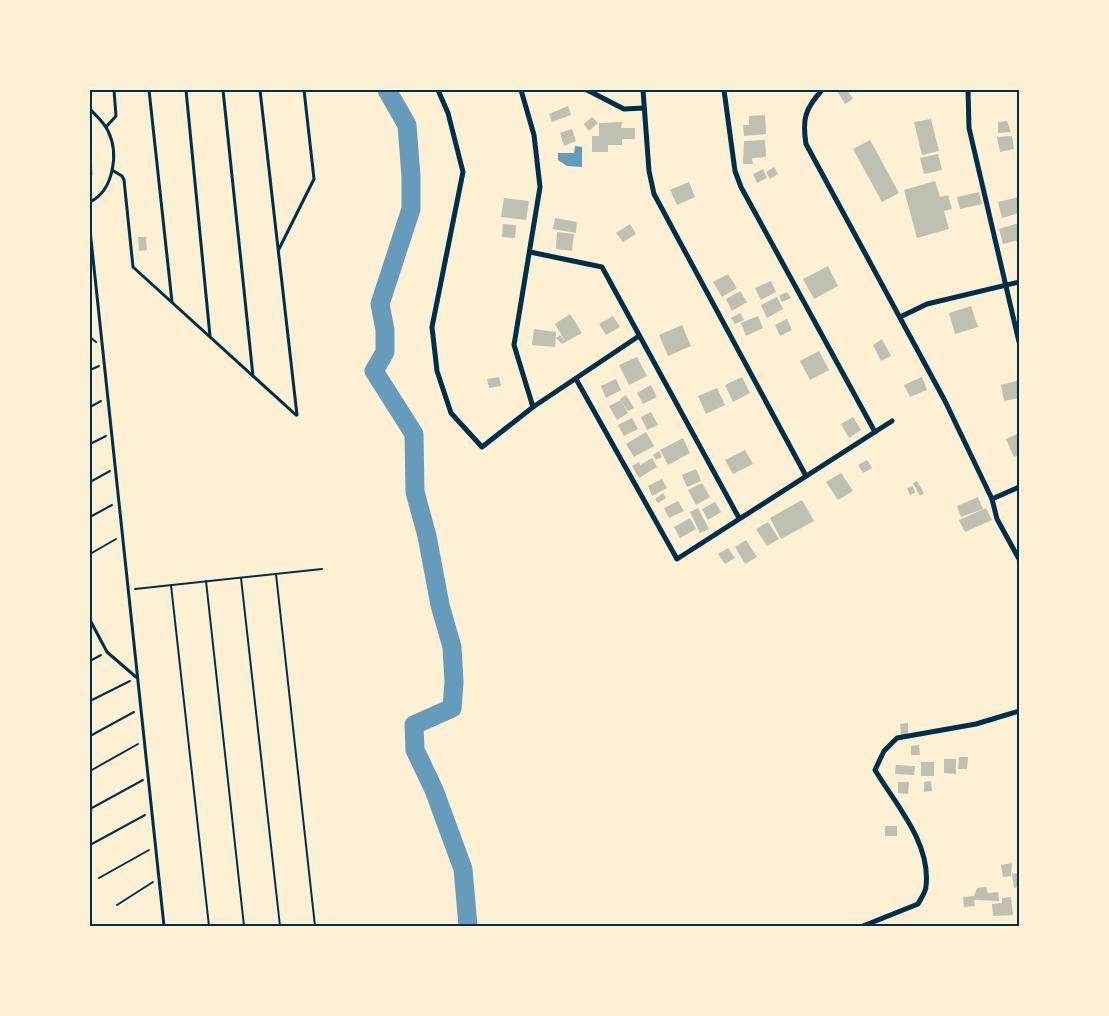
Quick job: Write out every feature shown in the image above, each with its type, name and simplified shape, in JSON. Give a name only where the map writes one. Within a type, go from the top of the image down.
[{"type":"street","points":[[438,90],[448,112],[463,172],[432,327],[437,371],[450,413],[482,447],[533,407],[639,336]]},
{"type":"street","points":[[521,90],[534,135],[540,187],[514,344],[533,407]]},
{"type":"street","points":[[587,90],[624,109],[644,108]]},
{"type":"street","points":[[643,90],[649,171],[654,194],[806,476]]},
{"type":"street","points":[[724,90],[735,171],[741,188],[875,432]]},
{"type":"street","points":[[822,90],[808,105],[803,126],[806,144],[945,401],[992,499],[997,519],[1019,559]]},
{"type":"street","points":[[968,90],[969,128],[1019,342]]},
{"type":"street","points":[[530,252],[602,267],[739,518]]},
{"type":"street","points":[[900,317],[927,304],[1019,282]]},
{"type":"street","points":[[576,379],[677,560],[739,518],[892,421]]},
{"type":"street","points":[[992,499],[1019,487]]},
{"type":"street","points":[[863,926],[918,904],[927,888],[925,860],[919,839],[875,770],[884,751],[897,738],[976,724],[1019,711]]},
{"type":"lane","points":[[106,127],[116,116],[114,90]]},
{"type":"lane","points":[[149,90],[172,302]]},
{"type":"lane","points":[[186,90],[210,337]]},
{"type":"lane","points":[[223,90],[254,376]]},
{"type":"lane","points":[[112,170],[122,176],[124,180],[133,267],[296,415],[260,90]]},
{"type":"lane","points":[[278,250],[314,179],[304,90]]},
{"type":"lane","points":[[90,109],[106,127],[112,144],[112,170],[102,192],[90,202]]},
{"type":"lane","points":[[90,230],[136,678],[164,926]]},
{"type":"lane","points":[[90,620],[107,652],[136,678]]},
{"type":"path","points":[[90,370],[104,363]]},
{"type":"path","points":[[90,407],[107,398]]},
{"type":"path","points":[[90,444],[111,433]]},
{"type":"path","points":[[90,482],[114,468]]},
{"type":"path","points":[[90,517],[118,501]]},
{"type":"path","points":[[90,554],[122,537]]},
{"type":"path","points":[[127,590],[322,569]]},
{"type":"path","points":[[276,574],[315,926]]},
{"type":"path","points":[[241,578],[280,926]]},
{"type":"path","points":[[206,581],[244,926]]},
{"type":"path","points":[[171,585],[209,926]]},
{"type":"path","points":[[90,661],[107,652]]},
{"type":"path","points":[[90,701],[136,678]]},
{"type":"path","points":[[90,736],[140,709]]},
{"type":"path","points":[[90,771],[143,741]]},
{"type":"path","points":[[90,809],[147,778]]},
{"type":"path","points":[[90,845],[151,811]]},
{"type":"path","points":[[99,878],[155,847]]},
{"type":"path","points":[[117,905],[158,879]]},
{"type":"water","points":[[575,146],[582,147],[582,167],[567,166],[558,160],[558,153],[574,153]]},
{"type":"building","points":[[847,90],[853,99],[845,104],[837,91]]},
{"type":"building","points":[[568,106],[571,115],[552,122],[549,114]]},
{"type":"building","points":[[765,115],[766,134],[744,136],[743,125],[749,125],[749,116]]},
{"type":"building","points":[[592,117],[598,123],[589,131],[584,124]]},
{"type":"building","points":[[931,119],[939,151],[922,155],[914,122]]},
{"type":"building","points":[[1007,121],[1011,132],[998,133],[998,122]]},
{"type":"building","points":[[622,122],[621,128],[635,128],[635,139],[622,139],[622,145],[608,145],[608,152],[592,152],[592,136],[599,136],[599,123]]},
{"type":"building","points":[[572,129],[576,141],[564,146],[560,133]]},
{"type":"building","points":[[1012,136],[1014,149],[1000,152],[997,137]]},
{"type":"building","points":[[765,140],[766,157],[752,158],[753,164],[743,164],[744,141]]},
{"type":"building","points":[[870,140],[899,193],[882,202],[853,149]]},
{"type":"building","points":[[90,146],[93,175],[90,176]]},
{"type":"building","points":[[938,154],[942,170],[924,174],[920,158]]},
{"type":"building","points":[[774,167],[778,174],[770,179],[766,172]]},
{"type":"building","points":[[763,169],[767,178],[757,183],[753,174]]},
{"type":"building","points":[[935,181],[940,197],[948,195],[952,209],[944,211],[949,229],[917,238],[904,190]]},
{"type":"building","points":[[689,182],[695,197],[677,205],[670,190]]},
{"type":"building","points":[[979,192],[982,204],[960,209],[957,197]]},
{"type":"building","points":[[1019,197],[1019,213],[1002,218],[998,202]]},
{"type":"building","points":[[504,198],[529,201],[526,220],[501,217]]},
{"type":"building","points":[[555,218],[577,222],[576,233],[553,229]]},
{"type":"building","points":[[1019,223],[1019,240],[1003,244],[999,229]]},
{"type":"building","points":[[503,224],[516,225],[515,238],[502,237]]},
{"type":"building","points":[[630,224],[636,234],[623,242],[616,233]]},
{"type":"building","points":[[557,232],[574,234],[572,251],[556,249]]},
{"type":"building","points":[[138,237],[146,237],[147,250],[139,251]]},
{"type":"building","points":[[828,266],[838,286],[814,299],[803,279]]},
{"type":"building","points":[[728,274],[737,288],[722,297],[713,282]]},
{"type":"building","points":[[771,281],[776,292],[761,300],[755,288]]},
{"type":"building","points":[[740,291],[747,302],[732,311],[726,299]]},
{"type":"building","points":[[787,292],[791,298],[782,302],[779,296]]},
{"type":"building","points":[[777,297],[783,309],[767,318],[761,305]]},
{"type":"building","points":[[971,306],[978,327],[955,334],[949,313]]},
{"type":"building","points":[[740,313],[744,320],[735,324],[731,318]]},
{"type":"building","points":[[570,314],[582,333],[562,344],[556,338],[560,335],[565,341],[555,324]]},
{"type":"building","points":[[613,316],[620,327],[606,335],[599,324]]},
{"type":"building","points":[[758,316],[763,328],[746,336],[741,323]]},
{"type":"building","points":[[787,319],[792,330],[780,336],[775,325]]},
{"type":"building","points":[[682,325],[691,346],[668,356],[659,335]]},
{"type":"building","points":[[534,329],[556,332],[555,347],[532,345]]},
{"type":"building","points":[[882,339],[891,356],[881,361],[873,345]]},
{"type":"building","points":[[819,351],[829,370],[810,380],[800,361]]},
{"type":"building","points":[[637,357],[647,376],[629,385],[619,365]]},
{"type":"building","points":[[499,377],[501,386],[489,388],[487,379]]},
{"type":"building","points":[[742,377],[750,393],[733,402],[725,385]]},
{"type":"building","points":[[922,377],[927,390],[910,397],[904,385]]},
{"type":"building","points":[[616,379],[621,390],[606,398],[601,386]]},
{"type":"building","points":[[1019,380],[1019,398],[1004,401],[1001,385]]},
{"type":"building","points":[[651,385],[657,397],[643,404],[637,393]]},
{"type":"building","points":[[717,388],[725,405],[706,414],[698,396]]},
{"type":"building","points":[[626,395],[634,408],[628,411],[620,399]]},
{"type":"building","points":[[621,400],[628,413],[617,420],[609,406]]},
{"type":"building","points":[[651,412],[658,425],[647,430],[641,417]]},
{"type":"building","points":[[853,417],[861,430],[849,438],[841,424]]},
{"type":"building","points":[[632,418],[638,429],[624,436],[618,425]]},
{"type":"building","points":[[646,432],[654,446],[634,457],[626,444]]},
{"type":"building","points":[[1019,433],[1019,455],[1014,457],[1006,439]]},
{"type":"building","points":[[683,438],[690,453],[668,465],[660,450]]},
{"type":"building","points":[[745,450],[753,464],[733,474],[725,460]]},
{"type":"building","points":[[659,451],[662,457],[656,460],[653,455]]},
{"type":"building","points":[[652,458],[657,467],[639,478],[632,466],[639,462],[640,465]]},
{"type":"building","points":[[867,460],[872,468],[863,473],[858,465]]},
{"type":"building","points":[[696,469],[701,481],[687,487],[682,475]]},
{"type":"building","points":[[841,473],[853,491],[838,500],[826,482]]},
{"type":"building","points":[[662,479],[667,488],[652,496],[648,486]]},
{"type":"building","points":[[917,481],[924,493],[920,496],[913,483]]},
{"type":"building","points":[[702,483],[710,497],[696,505],[688,490]]},
{"type":"building","points":[[913,486],[915,493],[910,495],[907,488]]},
{"type":"building","points":[[663,493],[666,498],[658,503],[655,499]]},
{"type":"building","points":[[978,497],[983,509],[961,517],[957,506]]},
{"type":"building","points":[[802,500],[814,521],[781,539],[770,518]]},
{"type":"building","points":[[678,501],[684,511],[669,518],[664,508]]},
{"type":"building","points":[[715,502],[721,512],[708,520],[702,509]]},
{"type":"building","points":[[698,508],[709,529],[700,533],[690,512]]},
{"type":"building","points":[[986,508],[992,520],[965,532],[959,520]]},
{"type":"building","points":[[690,518],[696,529],[680,538],[674,527]]},
{"type":"building","points":[[768,522],[779,539],[767,546],[756,529]]},
{"type":"building","points":[[746,540],[757,557],[745,564],[735,547]]},
{"type":"building","points":[[728,548],[735,558],[725,564],[718,554]]},
{"type":"building","points":[[908,723],[908,735],[901,735],[900,724]]},
{"type":"building","points":[[919,745],[920,755],[911,755],[911,746]]},
{"type":"building","points":[[959,757],[968,757],[967,769],[958,769]]},
{"type":"building","points":[[944,759],[956,759],[956,774],[944,773]]},
{"type":"building","points":[[921,762],[934,762],[934,776],[921,776]]},
{"type":"building","points":[[896,765],[915,766],[914,775],[895,774]]},
{"type":"building","points":[[931,781],[932,791],[924,792],[924,782]]},
{"type":"building","points":[[898,782],[909,782],[908,794],[898,793]]},
{"type":"building","points":[[885,826],[897,826],[897,836],[885,836]]},
{"type":"building","points":[[1012,863],[1011,876],[1003,877],[1001,865]]},
{"type":"building","points":[[1019,873],[1019,887],[1014,888],[1012,874]]},
{"type":"building","points":[[986,887],[988,893],[998,892],[999,901],[974,900],[975,906],[964,907],[963,897],[974,896],[977,888]]},
{"type":"building","points":[[1011,897],[1013,915],[993,916],[992,904],[1002,903],[1002,898]]},
{"type":"waterway","points":[[387,90],[407,125],[411,177],[411,209],[380,304],[385,330],[385,352],[374,371],[414,434],[415,492],[427,536],[440,605],[452,647],[454,682],[452,708],[414,725],[415,750],[434,790],[463,869],[468,926]]}]
